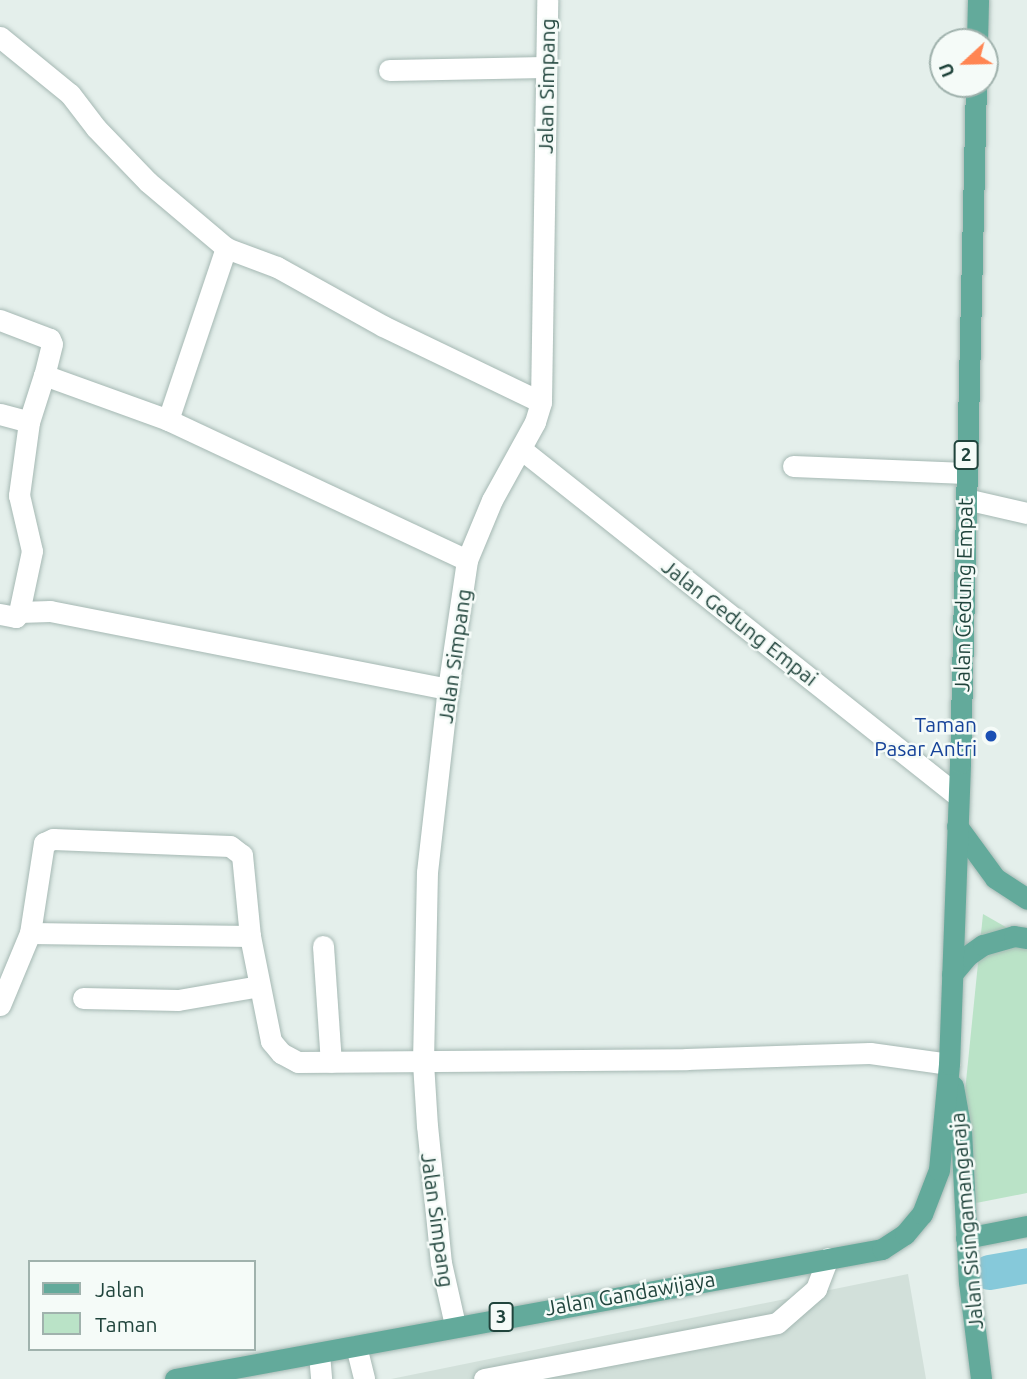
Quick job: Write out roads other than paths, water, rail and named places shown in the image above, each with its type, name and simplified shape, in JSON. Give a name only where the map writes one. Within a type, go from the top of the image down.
[{"type":"main road","points":[[977,28],[978,0]]},
{"type":"main road","name":"Jalan Gedung Empat","points":[[949,1064],[976,98]]},
{"type":"main road","points":[[957,826],[995,878],[1027,899]]},
{"type":"main road","points":[[952,974],[967,956],[984,945],[1014,936],[1027,938]]},
{"type":"main road","name":"Jalan Sisingamangaraja","points":[[949,1064],[961,1131],[966,1238],[981,1379]]},
{"type":"main road","name":"Jalan Gandawijaya","points":[[175,1379],[319,1354],[455,1325],[882,1249],[905,1234],[922,1214],[932,1195],[939,1170],[949,1064]]},
{"type":"main road","points":[[966,1238],[1027,1226]]},
{"type":"street","name":"Jalan Simpang","points":[[455,1325],[441,1263],[432,1197],[423,1062],[427,872],[448,689],[467,560],[541,402],[547,0]]},
{"type":"street","points":[[0,37],[70,94],[96,128],[149,182],[226,248],[277,267],[427,348],[541,402]]},
{"type":"street","points":[[389,70],[546,67]]},
{"type":"street","points":[[168,420],[226,248]]},
{"type":"street","points":[[0,320],[50,339],[52,344],[29,422],[19,495],[32,551],[10,613],[50,611],[448,689]]},
{"type":"street","points":[[44,375],[168,420],[467,560]]},
{"type":"street","points":[[0,414],[29,422]]},
{"type":"street","name":"Jalan Gedung Empai","points":[[521,449],[958,796]]},
{"type":"street","points":[[793,466],[966,473]]},
{"type":"street","points":[[966,499],[1027,513]]},
{"type":"street","points":[[0,1005],[30,933],[44,843],[53,839],[230,846],[242,855],[250,936],[271,1041],[281,1053],[298,1062],[870,1053],[949,1064]]},
{"type":"street","points":[[30,933],[250,936]]},
{"type":"street","points":[[323,946],[331,1062]]},
{"type":"street","points":[[83,998],[178,1000],[259,986]]},
{"type":"street","points":[[484,1379],[777,1323],[816,1289],[828,1258]]},
{"type":"street","points":[[356,1346],[364,1379]]},
{"type":"street","points":[[319,1354],[321,1379]]},
{"type":"waterway","points":[[989,1272],[1027,1265]]},
{"type":"place","name":"Taman Pasar Antri","points":[[991,736]]}]
